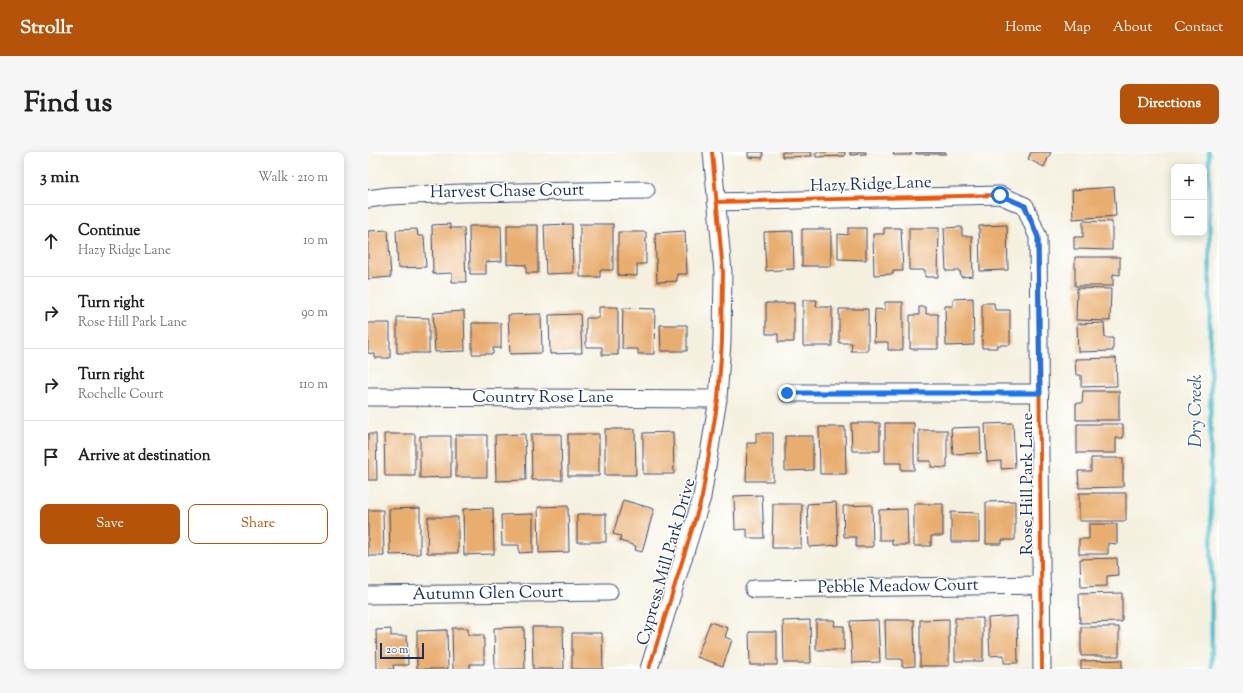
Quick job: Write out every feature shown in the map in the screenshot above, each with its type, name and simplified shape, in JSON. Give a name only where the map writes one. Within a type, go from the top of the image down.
[{"type":"street","name":"Cypress Mill Park Drive","points":[[649,669],[702,497],[718,399],[722,342],[723,272],[712,152]]},
{"type":"street","name":"Harvest Chase Court","points":[[368,199],[389,196],[462,193],[646,190]]},
{"type":"street","name":"Hazy Ridge Lane","points":[[716,202],[1000,195],[1025,206]]},
{"type":"street","name":"Rose Hill Park Lane","points":[[1025,206],[1038,237],[1042,669]]},
{"type":"street","points":[[787,393],[1040,393]]},
{"type":"street","name":"Country Rose Lane","points":[[368,397],[718,399]]},
{"type":"street","name":"Pebble Meadow Court","points":[[754,590],[1042,585]]},
{"type":"street","name":"Autumn Glen Court","points":[[368,595],[609,592]]},
{"type":"building","points":[[748,152],[763,152],[763,158],[748,157]]},
{"type":"building","points":[[782,152],[811,152],[812,156],[782,157]]},
{"type":"building","points":[[816,152],[845,152],[845,156],[816,157]]},
{"type":"building","points":[[850,152],[866,152],[866,154],[850,155]]},
{"type":"building","points":[[894,152],[911,152],[911,155],[893,155]]},
{"type":"building","points":[[916,152],[946,152],[946,154],[916,154]]},
{"type":"building","points":[[1031,152],[1051,152],[1044,167],[1028,159]]},
{"type":"building","points":[[1114,187],[1116,216],[1073,219],[1072,190]]},
{"type":"building","points":[[1083,221],[1112,222],[1112,250],[1074,249],[1074,237],[1083,237]]},
{"type":"building","points":[[450,224],[450,228],[464,228],[466,282],[452,282],[452,273],[433,274],[432,225]]},
{"type":"building","points":[[572,224],[573,273],[546,274],[544,225]]},
{"type":"building","points":[[580,224],[613,224],[613,270],[600,270],[600,277],[580,277]]},
{"type":"building","points":[[507,225],[538,225],[538,273],[526,273],[526,265],[507,264]]},
{"type":"building","points":[[1007,225],[1008,270],[980,271],[979,226]]},
{"type":"building","points":[[469,226],[501,226],[502,261],[486,262],[486,274],[470,274]]},
{"type":"building","points":[[962,227],[962,236],[972,236],[973,276],[961,277],[960,271],[946,271],[944,228]]},
{"type":"building","points":[[848,228],[866,228],[866,260],[838,259],[838,234],[848,235]]},
{"type":"building","points":[[884,228],[901,228],[903,271],[893,271],[893,274],[874,275],[873,234],[884,234]]},
{"type":"building","points":[[909,228],[939,228],[938,277],[925,277],[925,270],[909,270]]},
{"type":"building","points":[[417,229],[418,236],[424,236],[426,267],[398,268],[396,230]]},
{"type":"building","points":[[802,229],[831,229],[831,266],[802,266]]},
{"type":"building","points":[[388,230],[391,277],[368,279],[368,231]]},
{"type":"building","points":[[685,231],[687,274],[677,274],[677,281],[657,282],[655,233]]},
{"type":"building","points":[[793,231],[794,269],[766,271],[764,232]]},
{"type":"building","points":[[618,232],[646,232],[646,264],[637,264],[637,276],[618,275]]},
{"type":"building","points":[[1075,257],[1120,257],[1120,275],[1113,274],[1113,286],[1075,286]]},
{"type":"building","points":[[1077,288],[1111,289],[1110,321],[1076,320]]},
{"type":"building","points":[[973,298],[974,345],[946,346],[945,306],[953,306],[953,299]]},
{"type":"building","points":[[803,300],[817,300],[816,307],[832,307],[832,346],[803,346]]},
{"type":"building","points":[[885,302],[903,302],[903,350],[888,350],[888,342],[874,342],[875,309],[885,310]]},
{"type":"building","points":[[766,303],[794,303],[794,342],[778,342],[778,334],[766,334]]},
{"type":"building","points":[[982,303],[994,303],[995,310],[1010,310],[1010,345],[997,345],[997,348],[982,348]]},
{"type":"building","points":[[599,307],[618,307],[618,355],[602,355],[602,347],[586,347],[586,318],[599,318]]},
{"type":"building","points":[[919,307],[926,307],[926,314],[938,314],[938,349],[910,349],[910,315],[919,315]]},
{"type":"building","points":[[623,308],[655,309],[654,354],[638,354],[638,349],[622,349]]},
{"type":"building","points":[[839,309],[868,309],[868,351],[851,351],[852,343],[839,343]]},
{"type":"building","points":[[464,311],[465,351],[435,352],[433,313]]},
{"type":"building","points":[[541,314],[542,353],[510,354],[508,315]]},
{"type":"building","points":[[580,314],[582,353],[550,354],[549,315]]},
{"type":"building","points":[[397,317],[429,318],[429,353],[397,353]]},
{"type":"building","points":[[368,323],[390,323],[390,358],[375,358],[375,354],[368,353]]},
{"type":"building","points":[[472,323],[501,323],[501,348],[493,348],[493,354],[472,354]]},
{"type":"building","points":[[1104,323],[1105,338],[1113,338],[1113,351],[1078,352],[1077,324]]},
{"type":"building","points":[[660,325],[687,325],[687,351],[661,351]]},
{"type":"building","points":[[1116,358],[1117,386],[1081,387],[1081,375],[1076,375],[1075,359]]},
{"type":"building","points":[[1083,391],[1119,391],[1119,420],[1076,420],[1076,403],[1082,403]]},
{"type":"building","points":[[851,423],[880,423],[880,451],[852,451]]},
{"type":"building","points":[[885,423],[914,423],[914,470],[901,470],[901,463],[885,463]]},
{"type":"building","points":[[1013,423],[1015,468],[1001,469],[1001,461],[987,462],[985,424]]},
{"type":"building","points":[[1077,424],[1123,424],[1123,438],[1116,438],[1116,453],[1077,453]]},
{"type":"building","points":[[819,427],[845,427],[846,474],[820,474]]},
{"type":"building","points":[[980,427],[981,453],[953,454],[951,428]]},
{"type":"building","points":[[605,429],[635,429],[636,475],[605,475]]},
{"type":"building","points":[[919,430],[947,430],[947,468],[931,467],[931,461],[919,461]]},
{"type":"building","points":[[673,432],[674,474],[643,474],[643,433]]},
{"type":"building","points":[[756,433],[773,433],[773,481],[746,481],[747,443],[756,443]]},
{"type":"building","points":[[368,434],[376,434],[377,480],[368,480]]},
{"type":"building","points":[[384,434],[415,434],[415,476],[385,476]]},
{"type":"building","points":[[525,434],[526,480],[496,481],[495,435]]},
{"type":"building","points":[[531,434],[561,434],[562,480],[532,480]]},
{"type":"building","points":[[568,434],[599,434],[599,476],[568,476]]},
{"type":"building","points":[[456,435],[487,435],[487,477],[456,477]]},
{"type":"building","points":[[420,436],[451,436],[451,477],[420,478]]},
{"type":"building","points":[[785,436],[813,436],[813,470],[785,471]]},
{"type":"building","points":[[1091,458],[1123,458],[1123,487],[1079,488],[1078,471],[1091,471]]},
{"type":"building","points":[[1079,493],[1126,493],[1126,521],[1079,521]]},
{"type":"building","points":[[762,495],[764,538],[747,538],[747,529],[735,530],[734,496]]},
{"type":"building","points":[[623,500],[654,509],[642,552],[635,550],[636,546],[620,541],[621,536],[613,534]]},
{"type":"building","points":[[1015,501],[1015,540],[1002,540],[1002,544],[986,544],[986,502]]},
{"type":"building","points":[[836,502],[838,545],[809,547],[807,504]]},
{"type":"building","points":[[773,504],[802,504],[801,548],[772,548]]},
{"type":"building","points":[[914,504],[943,504],[943,536],[931,536],[931,546],[914,546]]},
{"type":"building","points":[[872,505],[873,547],[856,547],[856,537],[844,537],[843,506]]},
{"type":"building","points":[[568,506],[569,552],[539,553],[538,507]]},
{"type":"building","points":[[420,508],[420,554],[390,555],[389,509]]},
{"type":"building","points":[[493,508],[494,554],[464,555],[463,509]]},
{"type":"building","points":[[907,509],[908,545],[892,545],[892,540],[879,540],[879,510]]},
{"type":"building","points":[[368,510],[383,510],[384,556],[368,556]]},
{"type":"building","points":[[951,512],[979,513],[979,542],[951,542]]},
{"type":"building","points":[[533,514],[533,552],[519,553],[519,545],[502,545],[501,515]]},
{"type":"building","points":[[577,514],[606,514],[606,542],[577,542]]},
{"type":"building","points":[[428,517],[458,517],[458,553],[427,553]]},
{"type":"building","points":[[1089,524],[1117,524],[1117,544],[1108,543],[1108,554],[1079,554],[1079,539],[1089,539]]},
{"type":"building","points":[[1117,558],[1118,575],[1107,576],[1107,586],[1081,587],[1080,559]]},
{"type":"building","points":[[1122,593],[1122,622],[1080,623],[1079,594]]},
{"type":"building","points":[[1017,616],[1018,663],[1004,663],[1004,655],[990,656],[988,618]]},
{"type":"building","points":[[955,618],[983,618],[983,661],[955,661]]},
{"type":"building","points":[[949,619],[949,666],[920,666],[920,620]]},
{"type":"building","points":[[810,620],[811,663],[784,663],[783,621]]},
{"type":"building","points":[[816,620],[835,620],[834,626],[844,626],[844,650],[816,650]]},
{"type":"building","points":[[878,620],[880,662],[852,663],[850,621]]},
{"type":"building","points":[[885,620],[914,620],[915,666],[902,667],[902,659],[886,659]]},
{"type":"building","points":[[710,622],[728,628],[725,637],[732,640],[723,666],[697,657]]},
{"type":"building","points":[[524,627],[525,669],[495,669],[494,628]]},
{"type":"building","points":[[532,627],[563,627],[564,669],[533,669]]},
{"type":"building","points":[[1081,627],[1119,627],[1119,656],[1081,656]]},
{"type":"building","points":[[452,628],[468,628],[468,635],[484,635],[484,664],[470,664],[470,669],[453,669]]},
{"type":"building","points":[[391,629],[391,636],[407,636],[408,665],[393,665],[394,669],[377,669],[376,630]]},
{"type":"building","points":[[447,630],[448,669],[417,669],[417,631]]},
{"type":"building","points":[[749,632],[777,632],[777,665],[750,665]]},
{"type":"building","points":[[572,633],[602,633],[603,669],[572,669]]},
{"type":"building","points":[[1122,660],[1122,669],[1081,669],[1081,661]]},
{"type":"waterway","name":"Dry Creek","points":[[1209,152],[1212,669]]},
{"type":"cycle path","points":[[649,669],[702,497],[718,399],[722,342],[723,272],[712,152]]},
{"type":"cycle path","points":[[716,202],[1000,195],[1025,206],[1038,237],[1042,669]]},
{"type":"route","points":[[787,393],[1040,393],[1038,237],[1025,206],[1000,195]]}]
